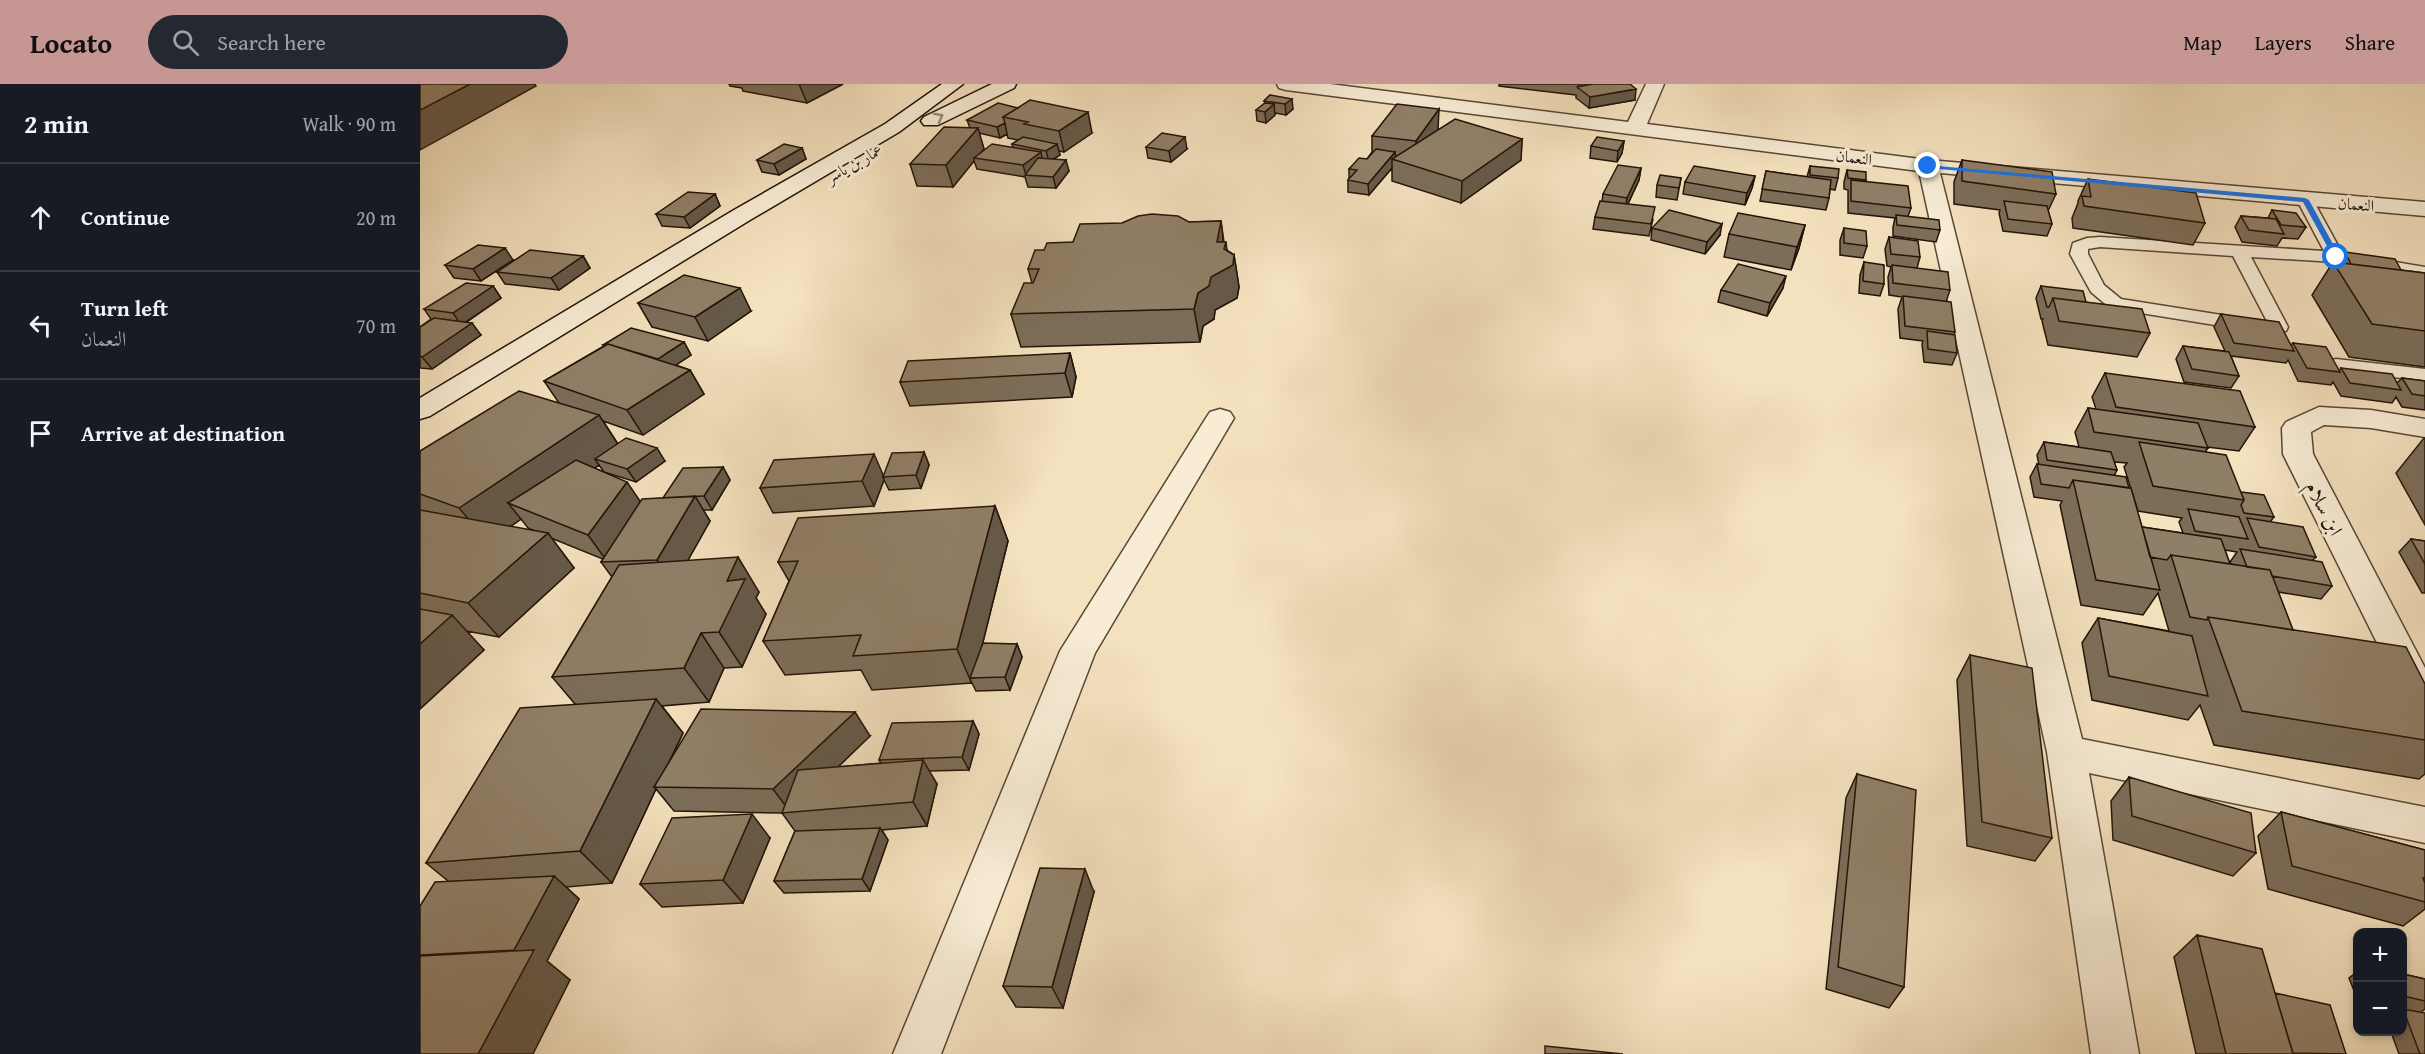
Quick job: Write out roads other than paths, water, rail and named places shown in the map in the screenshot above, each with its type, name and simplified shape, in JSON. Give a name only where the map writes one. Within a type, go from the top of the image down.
[{"type":"street","name":"عمار بن ياسر","points":[[420,410],[701,242],[742,215],[892,128],[954,84]]},
{"type":"street","name":"عمار بن ياسر","points":[[701,242],[755,218],[914,130],[1007,84]]},
{"type":"street","name":"النعمان","points":[[1286,84],[1928,166],[2425,209]]},
{"type":"street","points":[[1635,129],[1655,84]]},
{"type":"street","points":[[1928,166],[2066,752],[2115,1054]]},
{"type":"street","name":"ابن سلام","points":[[2425,428],[2371,419],[2319,416],[2296,428],[2298,454],[2425,703]]},
{"type":"street","points":[[917,1054],[1078,651],[1220,418]]},
{"type":"street","points":[[2066,752],[2425,825]]},
{"type":"lane","points":[[2305,200],[2336,257]]},
{"type":"lane","points":[[2222,320],[2131,307],[2110,301],[2097,290],[2079,254],[2079,247],[2087,243],[2100,242],[2336,257],[2425,272]]},
{"type":"lane","points":[[2239,251],[2279,327]]},
{"type":"lane","points":[[2336,365],[2425,375]]}]
